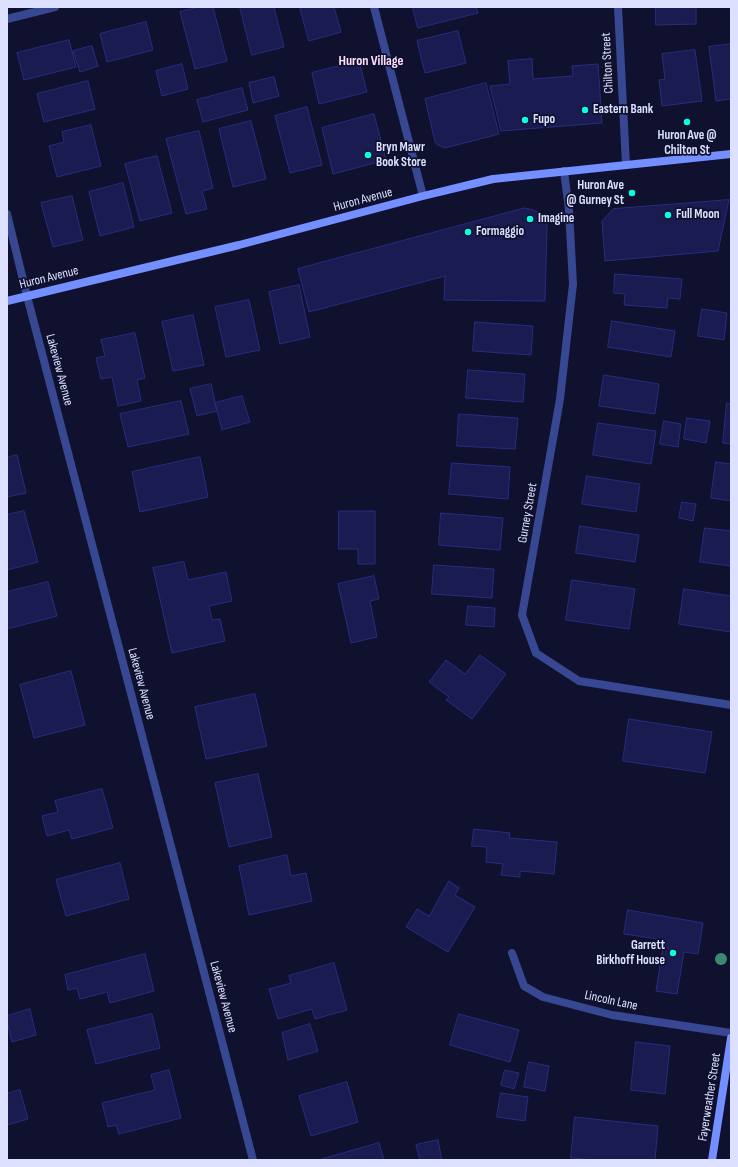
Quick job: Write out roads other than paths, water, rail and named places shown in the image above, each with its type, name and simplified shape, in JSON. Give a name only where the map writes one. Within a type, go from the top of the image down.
[{"type":"street","points":[[7,19],[55,7]]},
{"type":"street","points":[[374,7],[423,196]]},
{"type":"street","name":"Chilton Street","points":[[618,7],[626,165]]},
{"type":"street","name":"Huron Avenue","points":[[7,301],[240,245],[423,196],[493,179],[731,154]]},
{"type":"street","name":"Gurney Street","points":[[564,171],[569,210],[573,284],[560,399],[522,615],[536,653],[579,681],[731,705]]},
{"type":"street","name":"Lakeview Avenue","points":[[7,214],[27,296],[253,1160]]},
{"type":"street","name":"Lincoln Lane","points":[[512,953],[524,986],[543,998],[612,1016],[731,1033]]},
{"type":"street","name":"Fayerweather Street","points":[[712,1160],[731,1038]]},
{"type":"place","name":"Eastern Bank","points":[[585,110]]},
{"type":"place","name":"Fupo","points":[[525,120]]},
{"type":"place","name":"Huron Ave @ Chilton St","points":[[687,122]]},
{"type":"place","name":"Bryn Mawr Book Store","points":[[368,155]]},
{"type":"place","name":"Huron Ave @ Gurney St","points":[[632,193]]},
{"type":"place","name":"Full Moon","points":[[668,215]]},
{"type":"place","name":"Imagine","points":[[530,219]]},
{"type":"place","name":"Formaggio","points":[[468,232]]},
{"type":"place","name":"Garrett Birkhoff House","points":[[673,953]]},
{"type":"district","name":"Huron Village","points":[[371,61]]}]
